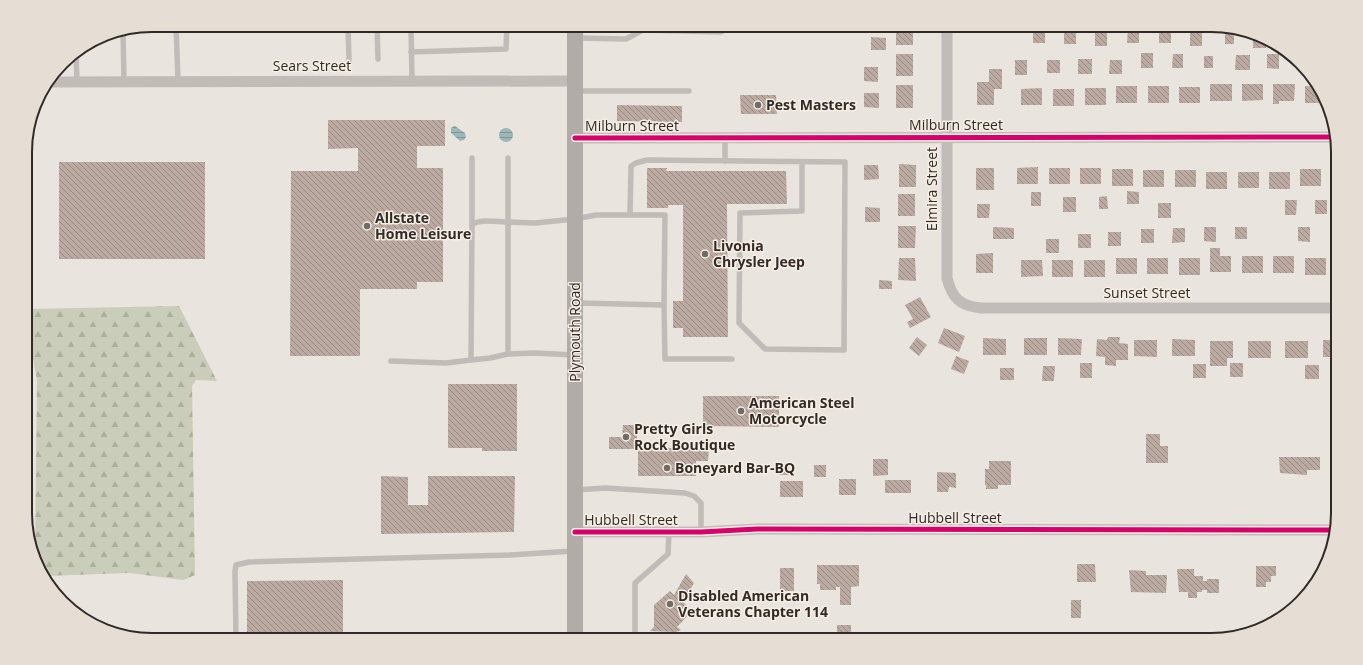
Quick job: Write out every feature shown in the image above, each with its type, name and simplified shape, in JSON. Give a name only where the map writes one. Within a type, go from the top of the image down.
[{"type":"main road","name":"Plymouth Road","points":[[575,32],[575,633]]},
{"type":"street","name":"Elmira Street","points":[[947,32],[947,278],[950,290],[959,300]]},
{"type":"street","name":"Sears Street","points":[[54,82],[412,81],[575,86]]},
{"type":"street","name":"Milburn Street","points":[[575,138],[1330,137]]},
{"type":"street","name":"Sunset Street","points":[[959,300],[972,307],[981,308],[1331,308]]},
{"type":"street","name":"Hubbell Street","points":[[575,532],[701,532],[757,529],[1330,530]]},
{"type":"lane","points":[[176,32],[178,81]]},
{"type":"lane","points":[[348,32],[349,61]]},
{"type":"lane","points":[[377,32],[378,59]]},
{"type":"lane","points":[[411,32],[412,81]]},
{"type":"lane","points":[[411,52],[506,49],[507,32]]},
{"type":"lane","points":[[575,32],[626,39],[639,32]]},
{"type":"lane","points":[[123,35],[124,82]]},
{"type":"lane","points":[[76,59],[77,82]]},
{"type":"lane","points":[[575,86],[689,91]]},
{"type":"lane","points":[[725,137],[725,161]]},
{"type":"lane","points":[[471,360],[472,158]]},
{"type":"lane","points":[[508,158],[508,354]]},
{"type":"lane","points":[[630,214],[630,166],[647,160],[845,162],[844,350],[765,349],[739,323],[740,212],[802,212],[802,162]]},
{"type":"lane","points":[[472,225],[475,222],[482,221],[535,223],[575,219],[596,215],[665,215],[665,359],[732,359]]},
{"type":"lane","points":[[575,303],[664,305]]},
{"type":"lane","points":[[391,361],[446,363],[490,358],[508,354],[575,355]]},
{"type":"lane","points":[[575,490],[605,488],[690,494],[701,503],[701,532]]},
{"type":"lane","points":[[635,633],[635,583],[668,554],[669,532]]},
{"type":"lane","points":[[236,633],[236,565],[249,562],[575,551]]},
{"type":"green space","points":[[179,306],[217,381],[196,380],[192,386],[195,575],[183,580],[130,573],[50,576],[41,559],[35,539],[37,380],[32,357],[32,309]]},
{"type":"water","points":[[454,126],[465,133],[466,137],[464,140],[460,141],[451,133],[451,128]]},
{"type":"water","points":[[506,128],[511,130],[513,135],[511,140],[506,142],[501,140],[499,135],[501,130]]},
{"type":"building","points":[[896,32],[913,32],[913,45],[896,45]]},
{"type":"building","points":[[1033,32],[1045,32],[1045,43],[1033,43]]},
{"type":"building","points":[[1064,32],[1076,32],[1076,44],[1064,44]]},
{"type":"building","points":[[1095,32],[1107,32],[1107,46],[1095,46]]},
{"type":"building","points":[[1128,32],[1139,32],[1139,43],[1127,43]]},
{"type":"building","points":[[1159,32],[1171,32],[1171,43],[1159,43]]},
{"type":"building","points":[[1190,32],[1202,32],[1202,46],[1190,46]]},
{"type":"building","points":[[1225,33],[1234,34],[1234,44],[1225,44]]},
{"type":"building","points":[[871,37],[886,38],[886,50],[871,50]]},
{"type":"building","points":[[1253,40],[1266,45],[1266,48],[1253,48]]},
{"type":"building","points":[[1141,53],[1153,53],[1153,68],[1141,68]]},
{"type":"building","points":[[896,54],[913,54],[913,76],[896,76]]},
{"type":"building","points":[[1173,54],[1183,54],[1183,68],[1172,68]]},
{"type":"building","points":[[1267,54],[1279,54],[1279,69],[1267,68]]},
{"type":"building","points":[[1236,55],[1250,55],[1250,70],[1235,70]]},
{"type":"building","points":[[1204,56],[1213,56],[1213,68],[1204,68]]},
{"type":"building","points":[[1078,59],[1092,59],[1092,74],[1078,74]]},
{"type":"building","points":[[1015,60],[1027,60],[1027,75],[1015,75]]},
{"type":"building","points":[[1047,60],[1060,60],[1060,73],[1047,73]]},
{"type":"building","points":[[1110,60],[1122,60],[1122,74],[1109,74]]},
{"type":"building","points":[[864,67],[878,67],[878,82],[864,81]]},
{"type":"building","points":[[989,69],[1002,69],[1002,89],[994,89],[994,105],[977,105],[977,82],[989,82]]},
{"type":"building","points":[[1210,84],[1232,84],[1232,101],[1210,101]]},
{"type":"building","points":[[1242,84],[1263,84],[1263,100],[1242,101]]},
{"type":"building","points":[[1273,84],[1295,84],[1294,101],[1279,101],[1279,104],[1273,104]]},
{"type":"building","points":[[896,85],[913,85],[913,108],[896,108]]},
{"type":"building","points":[[1116,86],[1137,86],[1137,103],[1116,103]]},
{"type":"building","points":[[1148,86],[1169,86],[1169,103],[1148,103]]},
{"type":"building","points":[[1305,86],[1311,86],[1320,103],[1305,103]]},
{"type":"building","points":[[1179,87],[1200,87],[1200,103],[1179,103]]},
{"type":"building","points":[[1042,88],[1042,105],[1021,105],[1021,89]]},
{"type":"building","points":[[1085,88],[1106,88],[1106,105],[1085,105]]},
{"type":"building","points":[[1053,89],[1074,89],[1074,106],[1053,106]]},
{"type":"building","points":[[864,93],[879,93],[879,108],[864,107]]},
{"type":"building","name":"Pest Masters","points":[[740,95],[776,95],[777,114],[741,114]]},
{"type":"building","points":[[617,105],[682,106],[682,122],[617,121]]},
{"type":"building","name":"Allstate Home Leisure","points":[[328,120],[445,120],[445,146],[417,146],[417,168],[443,168],[443,282],[417,282],[417,289],[360,289],[360,356],[290,356],[291,171],[358,171],[358,148],[328,149]]},
{"type":"building","points":[[59,162],[205,162],[205,259],[59,259]]},
{"type":"building","points":[[899,164],[916,165],[916,187],[899,187]]},
{"type":"building","points":[[864,165],[878,165],[879,179],[864,180]]},
{"type":"building","points":[[1038,167],[1038,184],[1017,184],[1017,168]]},
{"type":"building","name":"Livonia Chrysler Jeep","points":[[647,168],[667,168],[666,171],[786,171],[787,204],[727,204],[728,337],[683,337],[683,328],[673,328],[673,301],[683,301],[683,205],[668,205],[668,208],[647,208]]},
{"type":"building","points":[[976,168],[994,168],[994,190],[976,190]]},
{"type":"building","points":[[1049,168],[1070,168],[1070,184],[1049,184]]},
{"type":"building","points":[[1080,168],[1101,168],[1101,184],[1080,184]]},
{"type":"building","points":[[1112,169],[1133,169],[1133,186],[1112,186]]},
{"type":"building","points":[[1300,169],[1321,169],[1321,186],[1300,186]]},
{"type":"building","points":[[1143,170],[1164,170],[1164,187],[1143,187]]},
{"type":"building","points":[[1175,170],[1196,170],[1196,187],[1175,187]]},
{"type":"building","points":[[1206,172],[1227,172],[1227,189],[1206,189]]},
{"type":"building","points":[[1238,172],[1259,172],[1259,188],[1238,188]]},
{"type":"building","points":[[1269,172],[1290,172],[1290,189],[1269,189]]},
{"type":"building","points":[[1127,191],[1139,192],[1139,204],[1127,204]]},
{"type":"building","points":[[1031,192],[1041,192],[1041,206],[1031,206]]},
{"type":"building","points":[[898,194],[915,194],[915,216],[898,216]]},
{"type":"building","points":[[1107,196],[1108,209],[1099,209],[1099,197]]},
{"type":"building","points":[[1063,197],[1076,197],[1076,212],[1063,212]]},
{"type":"building","points":[[1285,200],[1297,200],[1296,215],[1285,215]]},
{"type":"building","points":[[1315,200],[1327,200],[1327,214],[1315,214]]},
{"type":"building","points":[[1158,203],[1171,203],[1171,218],[1158,218]]},
{"type":"building","points":[[977,204],[990,204],[989,218],[977,218]]},
{"type":"building","points":[[865,207],[880,208],[880,222],[865,222]]},
{"type":"building","points":[[898,226],[916,226],[915,248],[898,248]]},
{"type":"building","points":[[993,227],[1014,228],[1014,239],[993,239]]},
{"type":"building","points":[[1204,227],[1216,227],[1216,242],[1204,241]]},
{"type":"building","points":[[1235,227],[1247,227],[1247,239],[1235,239]]},
{"type":"building","points":[[1298,227],[1310,227],[1310,242],[1298,241]]},
{"type":"building","points":[[1173,228],[1185,228],[1185,242],[1172,243]]},
{"type":"building","points":[[1141,229],[1154,229],[1154,243],[1141,243]]},
{"type":"building","points":[[1108,232],[1121,232],[1121,246],[1108,246]]},
{"type":"building","points":[[1078,234],[1091,234],[1091,248],[1078,248]]},
{"type":"building","points":[[1046,239],[1059,239],[1059,253],[1046,253]]},
{"type":"building","points":[[1210,248],[1220,248],[1220,256],[1231,256],[1231,272],[1210,272]]},
{"type":"building","points":[[993,253],[993,273],[976,273],[976,254]]},
{"type":"building","points":[[1242,256],[1263,256],[1263,273],[1242,273]]},
{"type":"building","points":[[1273,256],[1294,256],[1294,273],[1273,273]]},
{"type":"building","points":[[899,258],[915,258],[916,281],[898,280]]},
{"type":"building","points":[[1116,258],[1137,258],[1137,274],[1116,274]]},
{"type":"building","points":[[1147,258],[1168,258],[1168,274],[1147,274]]},
{"type":"building","points":[[1179,258],[1200,258],[1200,275],[1179,275]]},
{"type":"building","points":[[1305,258],[1326,258],[1326,275],[1305,275]]},
{"type":"building","points":[[1021,260],[1042,260],[1043,276],[1021,277]]},
{"type":"building","points":[[1052,260],[1073,260],[1073,277],[1052,277]]},
{"type":"building","points":[[1084,260],[1105,260],[1105,277],[1084,277]]},
{"type":"building","points":[[879,280],[892,281],[892,289],[879,289]]},
{"type":"building","points":[[920,297],[931,317],[910,328],[907,322],[913,319],[905,305]]},
{"type":"building","points":[[944,328],[965,336],[959,352],[938,343]]},
{"type":"building","points":[[917,337],[927,345],[919,356],[909,348]]},
{"type":"building","points":[[1108,337],[1120,337],[1119,343],[1128,344],[1128,360],[1116,360],[1116,366],[1105,365],[1105,357],[1096,356],[1097,339],[1107,340]]},
{"type":"building","points":[[983,338],[1006,339],[1006,355],[983,355]]},
{"type":"building","points":[[1024,338],[1047,338],[1047,355],[1024,355]]},
{"type":"building","points":[[1058,338],[1082,339],[1081,355],[1058,355]]},
{"type":"building","points":[[1172,339],[1195,340],[1195,356],[1172,356]]},
{"type":"building","points":[[1134,340],[1157,340],[1157,357],[1134,356]]},
{"type":"building","points":[[1323,340],[1331,340],[1331,357],[1323,357]]},
{"type":"building","points":[[1210,341],[1233,341],[1233,358],[1227,358],[1227,366],[1210,366]]},
{"type":"building","points":[[1248,341],[1271,341],[1271,358],[1248,358]]},
{"type":"building","points":[[1285,341],[1308,341],[1308,358],[1285,358]]},
{"type":"building","points":[[956,356],[969,361],[964,374],[951,369]]},
{"type":"building","points":[[1080,363],[1092,363],[1092,378],[1080,378]]},
{"type":"building","points":[[1230,363],[1243,363],[1243,377],[1230,377]]},
{"type":"building","points":[[1193,364],[1206,364],[1206,378],[1193,378]]},
{"type":"building","points":[[1305,365],[1319,365],[1319,379],[1305,379]]},
{"type":"building","points":[[1043,366],[1055,366],[1054,381],[1042,381]]},
{"type":"building","points":[[1000,368],[1014,368],[1014,380],[1000,380]]},
{"type":"building","points":[[448,384],[517,384],[517,451],[482,451],[482,448],[448,448]]},
{"type":"building","name":"American Steel Motorcycle","points":[[703,396],[779,396],[779,427],[703,426]]},
{"type":"building","name":"Pretty Girls Rock Boutique","points":[[623,425],[637,425],[637,449],[609,449],[609,437],[622,437]]},
{"type":"building","points":[[1146,434],[1160,434],[1160,446],[1168,446],[1168,463],[1146,463]]},
{"type":"building","name":"Boneyard Bar-BQ","points":[[638,448],[709,448],[708,461],[696,461],[696,476],[638,476]]},
{"type":"building","points":[[1279,457],[1320,457],[1320,470],[1307,470],[1307,475],[1280,473]]},
{"type":"building","points":[[873,459],[888,459],[888,475],[873,476]]},
{"type":"building","points":[[989,461],[1011,461],[1011,485],[998,485],[998,489],[986,489],[985,469],[989,469]]},
{"type":"building","points":[[778,464],[789,464],[789,475],[779,475]]},
{"type":"building","points":[[814,465],[826,465],[826,477],[814,477]]},
{"type":"building","points":[[937,472],[956,473],[956,488],[949,487],[948,492],[937,492]]},
{"type":"building","points":[[381,476],[408,477],[408,505],[428,505],[428,476],[515,476],[514,532],[381,534]]},
{"type":"building","points":[[839,479],[856,479],[856,495],[839,495]]},
{"type":"building","points":[[885,480],[911,480],[911,493],[885,493]]},
{"type":"building","points":[[780,481],[803,481],[803,497],[780,497]]},
{"type":"building","points":[[1077,564],[1095,564],[1096,582],[1077,582]]},
{"type":"building","points":[[817,565],[859,565],[859,586],[851,587],[851,605],[840,605],[840,587],[836,587],[836,590],[820,590],[820,584],[817,584]]},
{"type":"building","points":[[1256,566],[1276,566],[1276,576],[1271,576],[1271,582],[1266,582],[1266,587],[1256,587]]},
{"type":"building","points":[[780,568],[794,568],[794,591],[780,591]]},
{"type":"building","points":[[1177,569],[1194,569],[1194,576],[1203,576],[1203,581],[1207,581],[1207,579],[1219,579],[1219,593],[1207,593],[1207,590],[1202,590],[1202,592],[1197,592],[1197,598],[1188,598],[1188,592],[1179,592]]},
{"type":"building","points":[[1129,570],[1146,571],[1146,575],[1167,575],[1166,593],[1131,592]]},
{"type":"building","name":"Disabled American Veterans Chapter 114","points":[[686,574],[694,583],[683,602],[692,611],[677,627],[681,630],[676,632],[650,631],[654,627],[654,605],[670,591],[674,595]]},
{"type":"building","points":[[343,580],[343,633],[247,633],[247,581]]},
{"type":"building","points":[[1071,600],[1081,600],[1081,618],[1071,618]]},
{"type":"building","points":[[837,625],[851,625],[851,633],[837,633]]},
{"type":"cycle path","points":[[575,138],[1330,137]]},
{"type":"cycle path","points":[[575,532],[701,532],[757,529],[1330,530]]},
{"type":"place","name":"Pest Masters","points":[[758,105]]},
{"type":"place","name":"Allstate Home Leisure","points":[[367,226]]},
{"type":"place","name":"Livonia Chrysler Jeep","points":[[705,254]]},
{"type":"place","name":"American Steel Motorcycle","points":[[741,411]]},
{"type":"place","name":"Pretty Girls Rock Boutique","points":[[626,437]]},
{"type":"place","name":"Boneyard Bar-BQ","points":[[667,468]]},
{"type":"place","name":"Disabled American Veterans Chapter 114","points":[[670,604]]}]
